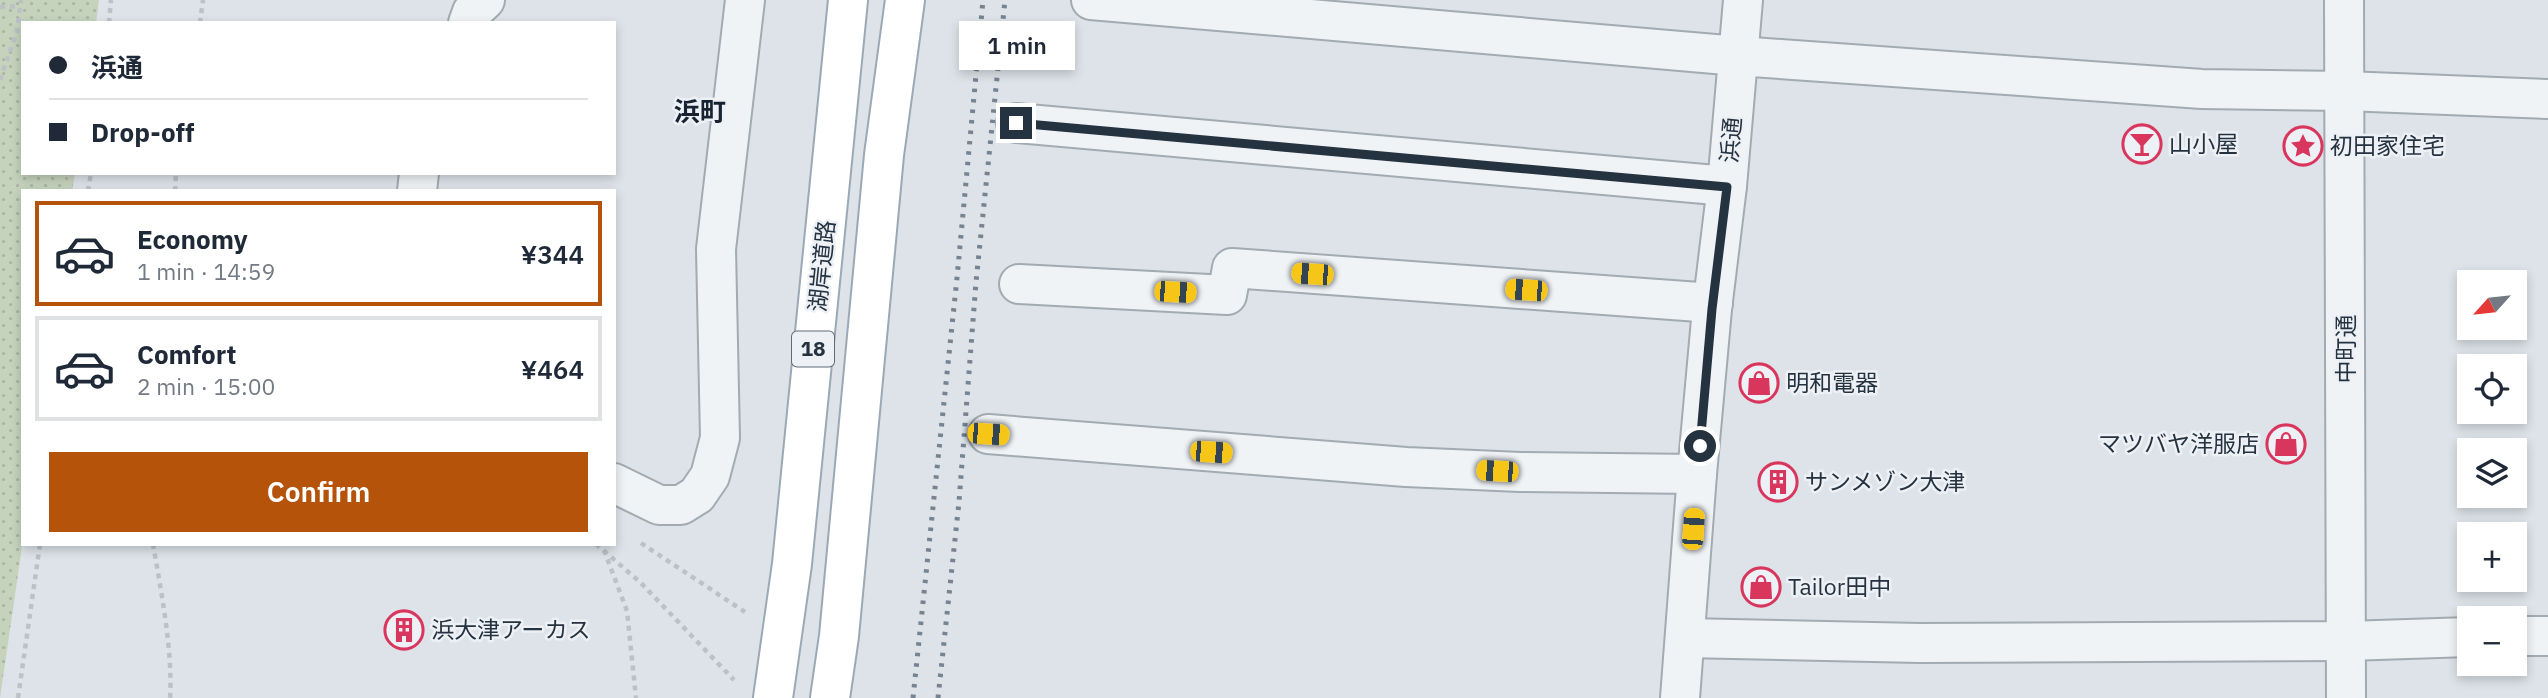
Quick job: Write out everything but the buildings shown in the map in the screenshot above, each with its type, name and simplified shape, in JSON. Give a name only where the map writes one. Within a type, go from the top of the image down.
[{"type":"main road","name":"湖岸道路","points":[[773,698],[792,564],[848,0]]},
{"type":"main road","name":"18","points":[[830,698],[839,636],[884,155],[905,0]]},
{"type":"street","points":[[469,21],[472,12],[485,0]]},
{"type":"street","points":[[616,484],[659,505],[681,505],[697,495],[710,476],[720,438],[716,249],[745,0]]},
{"type":"street","points":[[1091,0],[1738,56],[2202,89],[2344,91],[2548,99]]},
{"type":"street","name":"浜通","points":[[1679,698],[1697,474],[1727,187],[1743,0]]},
{"type":"street","name":"中町通","points":[[2344,0],[2346,698]]},
{"type":"street","points":[[1016,123],[1727,187]]},
{"type":"street","points":[[1019,284],[1227,295],[1232,268],[1713,303]]},
{"type":"street","points":[[988,434],[1406,467],[1520,472],[1697,474]]},
{"type":"street","points":[[2527,636],[2548,635]]},
{"type":"street","points":[[1685,638],[1920,643],[2347,641],[2457,637]]},
{"type":"path","points":[[109,21],[111,0]]},
{"type":"path","points":[[200,21],[203,0]]},
{"type":"path","points":[[0,7],[20,3],[17,31],[0,80]]},
{"type":"path","points":[[18,698],[40,546]]},
{"type":"path","points":[[153,546],[163,607],[171,682],[170,698]]},
{"type":"path","points":[[598,546],[641,583],[734,680]]},
{"type":"path","points":[[603,550],[627,611],[636,698]]},
{"type":"path","points":[[664,557],[746,612]]},
{"type":"green space","points":[[0,0],[99,0],[96,21],[21,21],[21,175],[75,175],[72,189],[21,189],[22,546],[0,698]]},
{"type":"railway","points":[[913,698],[983,0]]},
{"type":"railway","points":[[938,698],[959,502],[976,282],[1005,0]]},
{"type":"place","name":"山小屋","points":[[2142,144]]},
{"type":"place","name":"初田家住宅","points":[[2303,146]]},
{"type":"place","name":"明和電器","points":[[1759,383]]},
{"type":"place","name":"マツバヤ洋服店","points":[[2286,444]]},
{"type":"place","name":"サンメゾン大津","points":[[1778,482]]},
{"type":"place","name":"Tailor田中","points":[[1761,587]]},
{"type":"place","name":"浜大津アーカス","points":[[404,630]]},
{"type":"district","name":"浜町","points":[[700,112]]},
{"type":"route","points":[[1016,123],[1727,187],[1712,309],[1700,446]]}]
